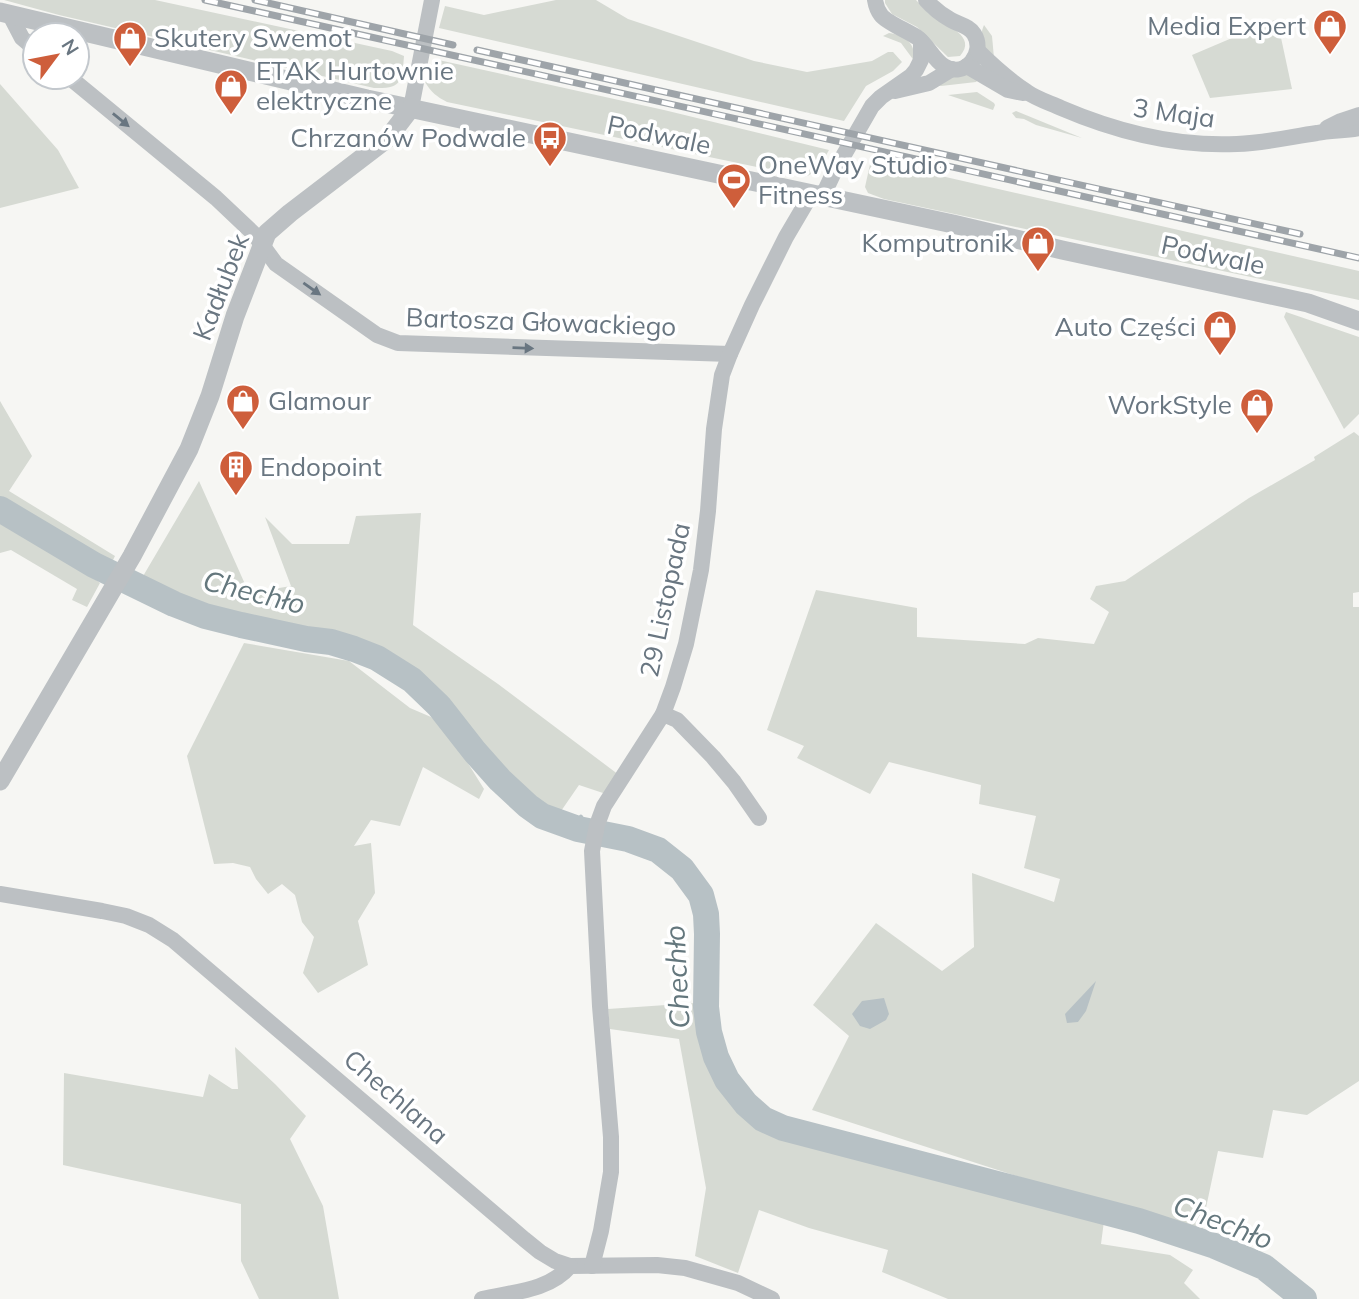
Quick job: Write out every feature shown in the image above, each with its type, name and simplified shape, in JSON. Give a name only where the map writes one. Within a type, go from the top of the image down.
[{"type":"street","name":"Kadłubek","points":[[0,781],[111,592],[189,449],[267,233],[388,138],[411,108],[432,0]]},
{"type":"street","name":"3 Maja","points":[[876,0],[883,18],[902,27],[921,41],[944,66],[959,68],[1008,90],[1029,94],[1131,133],[1168,141],[1238,144],[1359,128]]},
{"type":"street","name":"3 Maja","points":[[926,0],[939,6],[948,19],[968,27],[978,43],[978,51],[996,69],[1029,94]]},
{"type":"street","name":"Podwale","points":[[5,14],[411,108],[1308,303],[1359,321]]},
{"type":"street","points":[[5,14],[21,37]]},
{"type":"street","name":"29 Listopada","points":[[592,1266],[604,1219],[611,1172],[592,851],[597,825],[604,806],[663,714],[686,644],[701,570],[714,429],[722,375],[730,354],[802,209],[815,195],[826,189],[872,106],[911,76],[920,64],[921,41]]},
{"type":"street","points":[[890,92],[929,83],[972,62],[978,51]]},
{"type":"street","name":"Bartosza Głowackiego","points":[[86,91],[216,198],[263,243],[276,264],[377,335],[398,343],[730,354]]},
{"type":"street","name":"3 Maja","points":[[1319,132],[1359,115]]},
{"type":"street","name":"Podwale","points":[[1308,303],[1359,308]]},
{"type":"street","points":[[663,714],[677,720],[713,757],[759,818]]},
{"type":"street","name":"Chechlana","points":[[0,894],[126,916],[149,925],[173,940],[540,1252],[555,1261],[570,1266],[657,1265],[685,1268],[738,1283],[772,1299]]},
{"type":"street","points":[[482,1299],[536,1287],[558,1278],[570,1266]]},
{"type":"shaded area","points":[[4,0],[155,0],[392,51],[404,56],[402,72],[395,85],[374,88]]},
{"type":"shaded area","points":[[556,0],[596,0],[628,19],[754,61],[807,72],[872,61],[888,52],[893,52],[902,62],[893,71],[866,86],[844,121],[439,28],[445,6],[484,15]]},
{"type":"shaded area","points":[[885,0],[916,0],[930,14],[962,37],[965,43],[960,56],[948,57],[917,27],[892,14]]},
{"type":"shaded area","points":[[1277,19],[1292,89],[1210,98],[1192,55]]},
{"type":"shaded area","points":[[984,25],[992,36],[994,58],[983,43]]},
{"type":"shaded area","points":[[889,33],[901,36],[912,45],[915,62],[901,43],[883,36]]},
{"type":"shaded area","points":[[434,59],[829,150],[816,170],[804,177],[447,102],[435,94],[425,82]]},
{"type":"shaded area","points":[[955,75],[969,75],[978,80],[938,85]]},
{"type":"shaded area","points":[[0,84],[58,150],[79,188],[0,208]]},
{"type":"shaded area","points":[[977,92],[994,103],[993,110],[948,95]]},
{"type":"shaded area","points":[[1016,111],[1082,138],[1016,118],[1012,113]]},
{"type":"shaded area","points":[[871,160],[1359,271],[1359,300],[884,199],[868,193],[865,187]]},
{"type":"shaded area","points":[[1286,312],[1359,337],[1359,414],[1344,429],[1284,317]]},
{"type":"shaded area","points":[[0,401],[32,456],[9,491],[115,556],[110,566],[64,543],[0,503]]},
{"type":"shaded area","points":[[1354,432],[1359,436],[1359,592],[1353,593],[1353,607],[1359,607],[1359,1081],[1307,1115],[1273,1110],[1263,1158],[1218,1151],[1203,1222],[1203,1236],[812,1110],[849,1036],[813,1005],[876,923],[942,971],[974,947],[972,873],[1054,902],[1060,879],[1024,868],[1036,816],[979,804],[981,785],[889,762],[870,794],[797,758],[804,746],[767,730],[816,590],[917,608],[917,637],[1025,644],[1038,638],[1094,644],[1109,612],[1090,599],[1096,586],[1125,581],[1249,498],[1315,460],[1314,457]]},
{"type":"shaded area","points":[[199,481],[249,593],[291,586],[265,517],[292,544],[349,544],[356,516],[421,513],[413,625],[498,684],[619,775],[606,794],[579,785],[559,814],[542,806],[507,779],[432,692],[377,651],[185,604],[139,583]]},
{"type":"shaded area","points":[[0,521],[77,565],[100,583],[87,607],[72,600],[77,589],[11,550],[0,553]]},
{"type":"shaded area","points":[[244,643],[349,661],[410,708],[431,717],[451,736],[484,789],[479,799],[423,767],[400,826],[371,820],[354,846],[371,843],[375,893],[358,921],[368,965],[318,993],[303,973],[314,937],[302,922],[295,895],[282,884],[268,894],[250,867],[233,863],[214,864],[187,756]]},
{"type":"shaded area","points":[[1096,981],[1086,1011],[1078,1022],[1067,1023],[1065,1014]]},
{"type":"shaded area","points":[[884,998],[889,1014],[886,1020],[870,1029],[860,1026],[852,1014],[862,1001]]},
{"type":"shaded area","points":[[695,1003],[708,1063],[735,1101],[760,1123],[787,1138],[1104,1221],[1101,1244],[1170,1255],[1193,1270],[1184,1283],[1200,1299],[948,1299],[882,1272],[888,1250],[809,1228],[759,1210],[738,1273],[695,1256],[706,1188],[679,1039],[610,1029],[608,1009]]},
{"type":"shaded area","points":[[235,1047],[306,1116],[290,1139],[323,1206],[339,1299],[259,1299],[241,1261],[241,1204],[63,1165],[64,1073],[203,1097],[209,1074],[232,1089],[238,1089]]},
{"type":"waterway","name":"Chechło","points":[[0,509],[94,565],[174,604],[205,616],[241,625],[331,642],[377,658],[412,680],[439,706],[500,780],[542,816],[578,829],[628,839],[658,850],[682,869],[701,895],[706,914],[706,1007],[716,1057],[727,1080],[746,1104],[763,1119],[783,1128],[1139,1221],[1215,1246],[1264,1267],[1304,1299]]},
{"type":"waterway","points":[[573,827],[581,817]]},
{"type":"railway","points":[[205,0],[1359,258]]},
{"type":"railway","points":[[255,0],[453,45]]},
{"type":"railway","points":[[477,50],[1300,234]]},
{"type":"place","name":"Media Expert","points":[[1330,56]]},
{"type":"place","name":"Skutery Swemot","points":[[130,68]]},
{"type":"place","name":"ETAK Hurtownie elektryczne","points":[[231,116]]},
{"type":"place","name":"Chrzanów Podwale","points":[[550,168]]},
{"type":"place","name":"OneWay Studio Fitness","points":[[734,210]]},
{"type":"place","name":"Komputronik","points":[[1038,273]]},
{"type":"place","name":"Auto Części","points":[[1220,357]]},
{"type":"place","name":"Glamour","points":[[243,431]]},
{"type":"place","name":"WorkStyle","points":[[1257,435]]},
{"type":"place","name":"Endopoint","points":[[236,497]]}]
